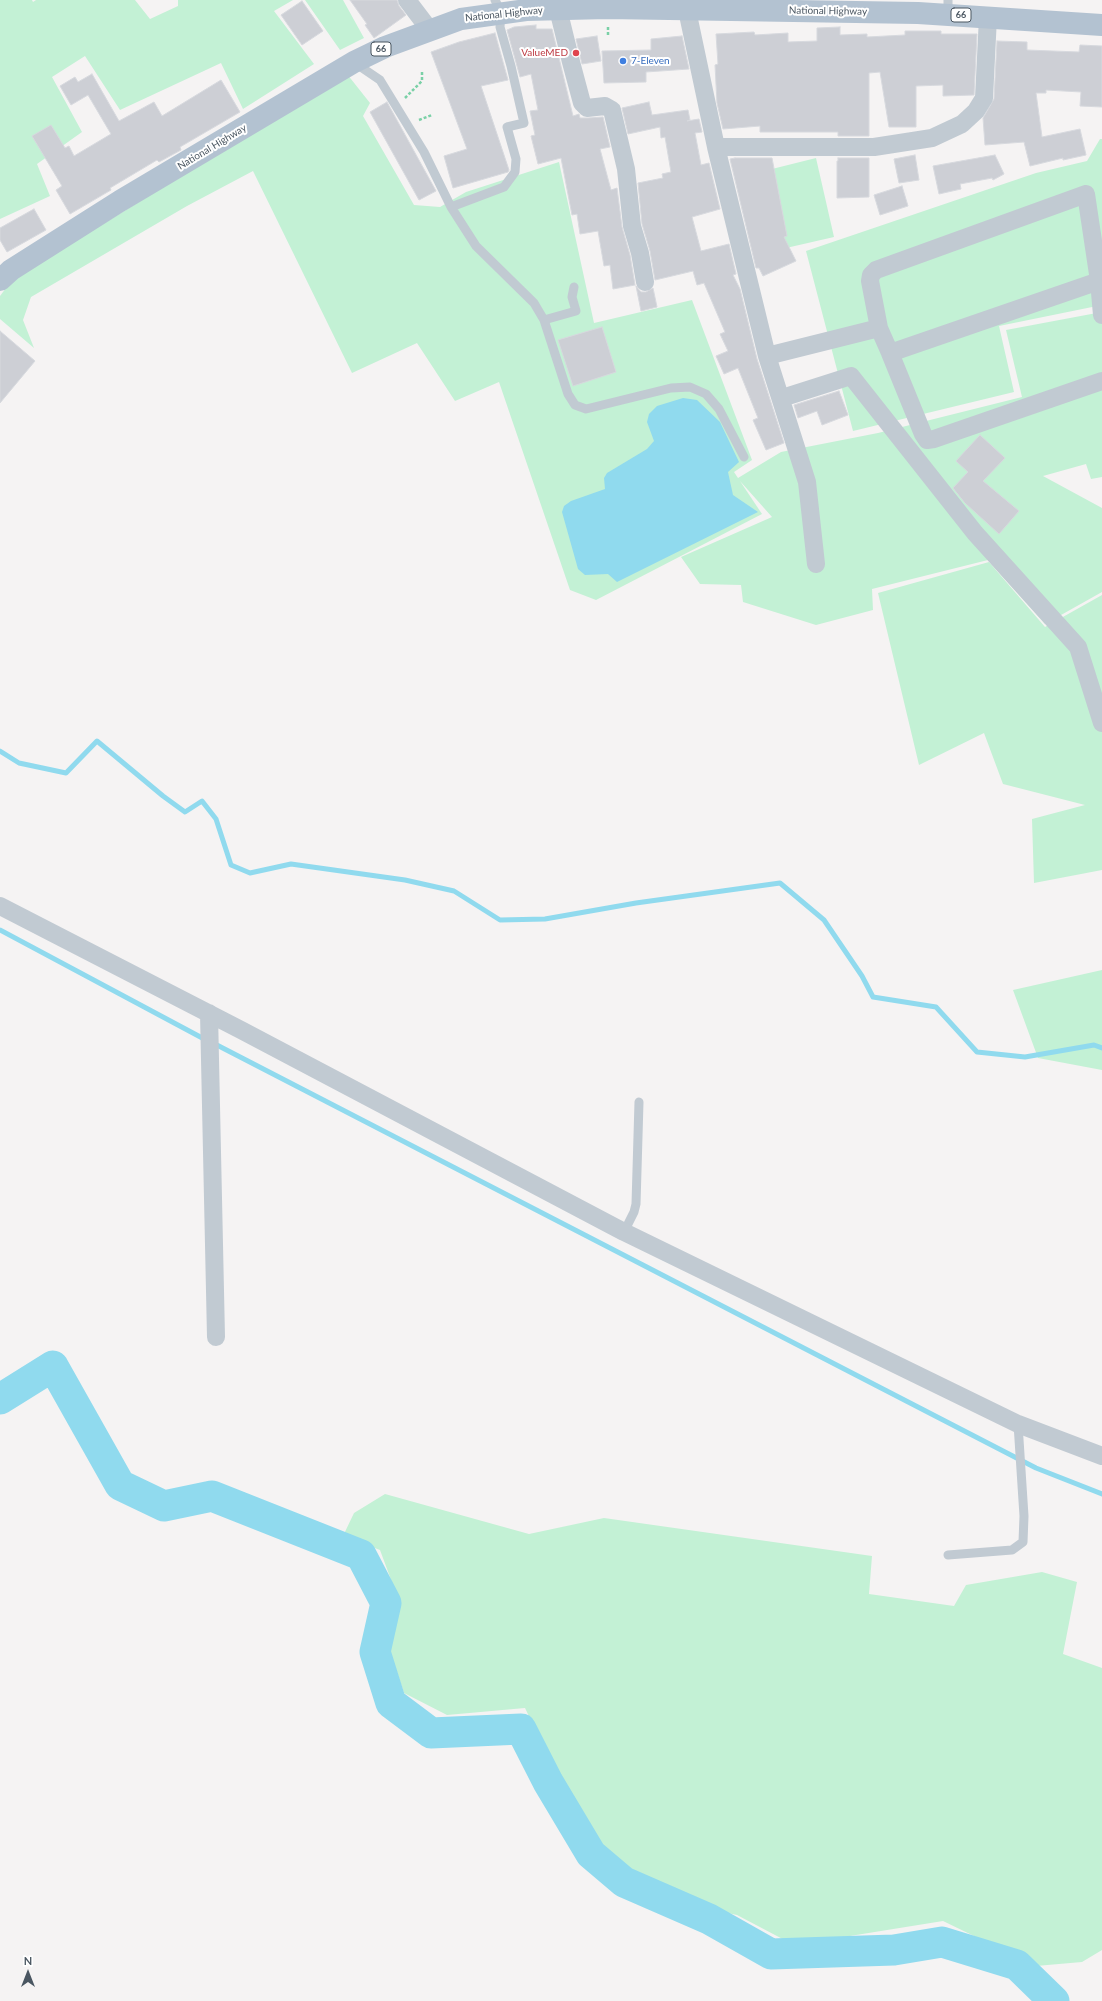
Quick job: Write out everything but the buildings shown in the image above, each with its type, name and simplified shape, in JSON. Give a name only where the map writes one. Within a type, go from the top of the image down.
[{"type":"main road","name":"National Highway","points":[[0,280],[11,270],[120,202],[354,62],[385,46],[498,6],[526,5],[558,9],[687,10],[723,5],[918,6],[948,7],[988,18],[1102,25]]},
{"type":"street","points":[[407,0],[429,30]]},
{"type":"street","points":[[558,9],[570,62],[582,103],[587,108],[605,106],[612,110],[626,169],[632,226],[640,253],[645,282]]},
{"type":"street","points":[[687,10],[716,147],[768,356],[808,482],[816,564]]},
{"type":"street","points":[[716,147],[874,147],[932,138],[962,124],[976,111],[984,98],[988,18]]},
{"type":"street","points":[[1102,315],[1099,281],[1086,194],[876,270],[871,275],[870,281],[879,328],[923,434],[928,440],[1102,381]]},
{"type":"street","points":[[890,353],[1099,281]]},
{"type":"street","points":[[768,356],[879,328]]},
{"type":"street","points":[[782,398],[851,376],[975,533],[1078,647],[1102,723]]},
{"type":"street","points":[[0,906],[624,1232],[1019,1429],[1102,1456]]},
{"type":"street","points":[[208,1014],[216,1337]]},
{"type":"lane","points":[[450,207],[504,187],[515,172],[516,159],[507,127],[524,123],[511,66],[500,28],[498,6]]},
{"type":"lane","points":[[354,62],[380,80],[424,152],[450,207],[476,246],[534,303],[544,320],[568,394],[575,405],[586,409],[671,388],[690,387],[706,394],[719,409],[744,457]]},
{"type":"lane","points":[[544,320],[576,311],[572,297],[574,287]]},
{"type":"lane","points":[[624,1232],[634,1212],[636,1204],[639,1102]]},
{"type":"lane","points":[[948,1555],[1012,1550],[1023,1542],[1024,1516],[1019,1429]]},
{"type":"path","points":[[396,107],[422,81],[422,70]]},
{"type":"green space","points":[[0,0],[32,0],[33,2],[36,0],[135,0],[150,19],[178,6],[178,0],[293,0],[274,11],[314,64],[243,109],[221,63],[120,110],[85,56],[52,77],[82,132],[37,164],[50,196],[0,219]]},
{"type":"green space","points":[[305,0],[343,0],[364,38],[340,50]]},
{"type":"green space","points":[[347,74],[370,103],[363,116],[414,205],[440,207],[466,192],[559,162],[594,323],[692,300],[752,460],[734,472],[738,478],[781,452],[878,433],[1022,397],[1006,330],[1102,312],[1102,477],[1091,479],[1086,464],[1043,476],[1102,508],[1102,592],[1045,624],[988,560],[872,589],[873,610],[816,625],[743,602],[741,585],[700,584],[681,557],[772,517],[740,481],[762,514],[596,600],[570,590],[499,382],[455,401],[417,343],[352,373],[253,171],[187,206],[31,297],[23,320],[34,348],[0,319],[0,296],[12,280]]},
{"type":"green space","points":[[1100,139],[1102,139],[1102,305],[999,326],[1014,392],[853,431],[806,251],[1036,173],[1087,161]]},
{"type":"green space","points":[[816,158],[834,237],[786,248],[768,170]]},
{"type":"green space","points":[[989,562],[1045,627],[1102,595],[1102,870],[1034,883],[1032,819],[1085,805],[1003,784],[984,733],[919,765],[878,593]]},
{"type":"green space","points":[[1102,970],[1102,1070],[1038,1058],[1013,990]]},
{"type":"green space","points":[[385,1494],[529,1534],[604,1518],[872,1556],[869,1594],[954,1606],[966,1585],[1042,1572],[1077,1582],[1063,1654],[1102,1668],[1102,1950],[1082,1962],[1036,1966],[943,1921],[794,1945],[737,1915],[672,1901],[585,1833],[525,1708],[447,1715],[404,1693],[390,1651],[400,1604],[380,1550],[343,1536],[354,1513]]},
{"type":"water","points":[[683,398],[697,400],[720,422],[739,462],[728,472],[733,495],[758,512],[617,582],[608,574],[585,575],[578,569],[562,512],[564,506],[571,501],[605,489],[604,478],[607,473],[647,449],[654,441],[647,422],[649,414],[657,406]]},
{"type":"waterway","points":[[0,751],[19,763],[66,773],[97,741],[163,796],[185,812],[202,801],[216,819],[231,865],[250,873],[291,864],[405,880],[454,891],[500,920],[545,919],[636,903],[780,883],[824,920],[862,976],[873,997],[936,1007],[977,1052],[1025,1057],[1094,1045],[1102,1048]]},
{"type":"waterway","points":[[0,930],[206,1040]]},
{"type":"waterway","points":[[213,1043],[1036,1468],[1102,1494]]},
{"type":"waterway","points":[[0,1399],[53,1366],[120,1485],[164,1506],[212,1496],[361,1555],[386,1603],[375,1652],[391,1703],[431,1733],[521,1729],[548,1782],[591,1854],[624,1882],[709,1919],[771,1954],[894,1950],[942,1942],[1017,1965],[1054,2001]]},
{"type":"place","name":"ValueMED","points":[[576,53]]},
{"type":"place","name":"7-Eleven","points":[[623,61]]}]
